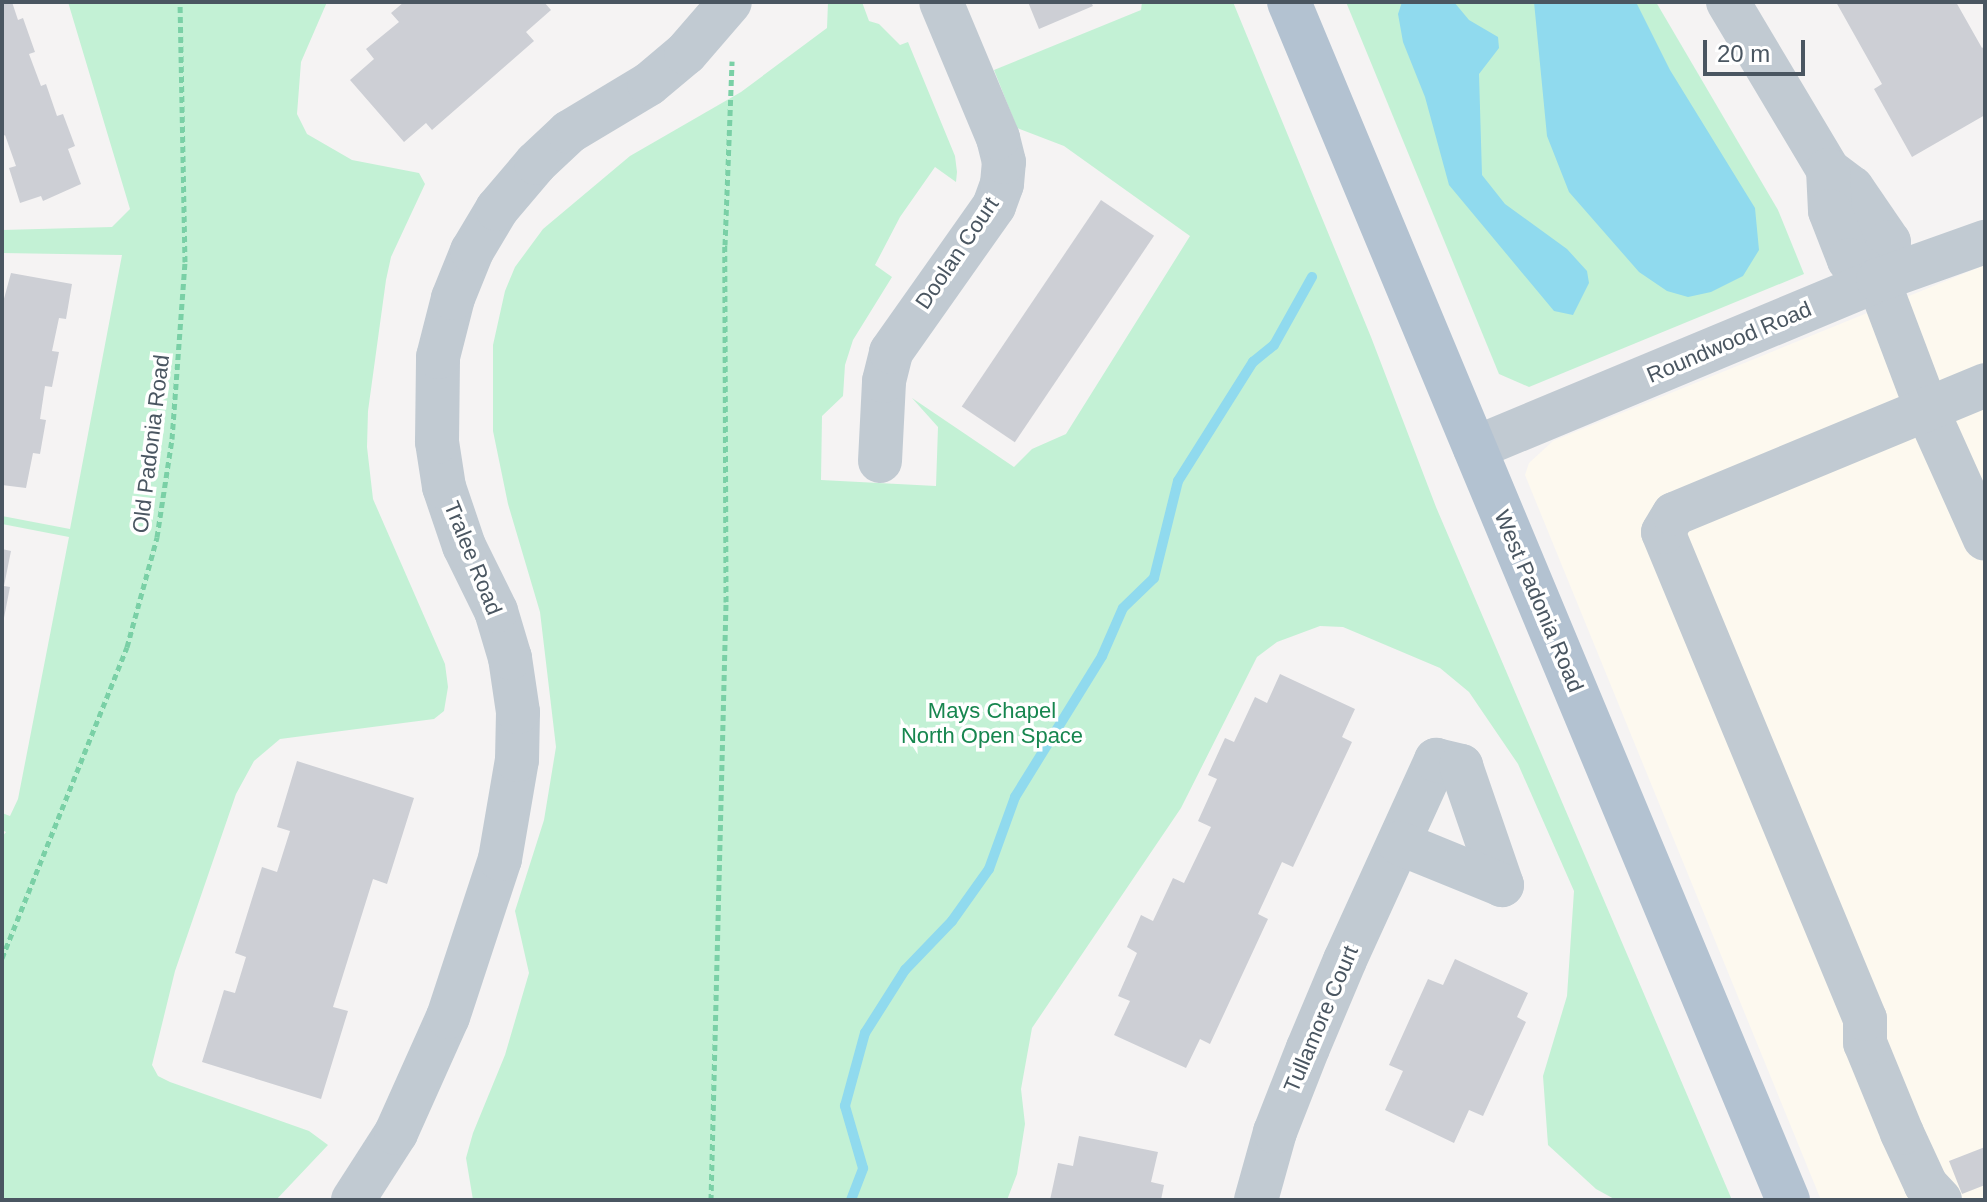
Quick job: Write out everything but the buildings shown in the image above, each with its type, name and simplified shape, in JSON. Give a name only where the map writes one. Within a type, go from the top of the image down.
[{"type":"main road","name":"West Padonia Road","points":[[1289,2],[1788,1200]]},
{"type":"street","name":"Doolan Court","points":[[880,461],[884,381],[891,352],[994,206],[1002,184],[1004,162],[998,138],[941,2]]},
{"type":"street","points":[[1728,2],[1828,170],[1830,211],[1849,260],[1878,280],[1927,410],[1985,539]]},
{"type":"street","name":"Tralee Road","points":[[353,1200],[396,1133],[448,1017],[500,859],[517,760],[518,712],[510,658],[496,611],[459,531],[444,487],[437,442],[438,357],[453,298],[472,251],[497,209],[536,163],[569,132],[649,84],[686,53],[729,3]]},
{"type":"street","name":"Roundwood Road","points":[[1475,448],[1878,280],[1985,242]]},
{"type":"street","points":[[1940,1200],[1926,1185],[1902,1133],[1865,1043],[1865,1019],[1663,532],[1674,514],[1985,385]]},
{"type":"street","name":"Tullamore Court","points":[[1256,1200],[1275,1132],[1308,1048],[1399,843]]},
{"type":"path","name":"Old Padonia Road","points":[[2,958],[127,647],[157,537],[172,439],[185,262],[180,2]]},
{"type":"path","points":[[711,1200],[726,602],[725,276],[732,54],[729,3]]},
{"type":"shaded area","points":[[1985,265],[1985,1200],[1821,1200],[1525,475],[1529,463],[1553,441]]},
{"type":"green space","points":[[68,2],[327,2],[301,62],[297,114],[307,134],[352,160],[419,173],[425,184],[391,257],[368,411],[367,447],[373,499],[445,664],[448,687],[444,711],[434,719],[280,739],[254,761],[236,794],[175,971],[152,1065],[158,1076],[170,1082],[309,1131],[328,1145],[276,1200],[2,1200],[2,837],[6,832],[2,830],[2,813],[10,816],[18,799],[69,537],[2,524],[2,516],[70,529],[122,255],[2,253],[2,230],[112,227],[130,209]]},
{"type":"green space","name":"Mays Chapel North Open Space","points":[[828,2],[862,2],[869,21],[879,24],[900,45],[908,42],[955,156],[957,172],[956,182],[935,167],[900,217],[875,265],[892,277],[853,340],[845,365],[843,396],[822,416],[821,480],[936,486],[938,427],[912,398],[1014,467],[1032,449],[1066,434],[1190,236],[1064,146],[1017,128],[994,70],[1141,10],[1142,2],[1233,2],[1371,337],[1436,507],[1732,1200],[1616,1200],[1596,1189],[1548,1145],[1543,1076],[1567,996],[1574,891],[1518,764],[1469,692],[1440,668],[1343,627],[1320,626],[1277,642],[1257,657],[1181,808],[1032,1028],[1021,1089],[1025,1124],[1017,1174],[1007,1200],[473,1200],[466,1158],[505,1055],[529,973],[515,911],[544,820],[556,747],[540,612],[508,504],[493,431],[493,345],[505,291],[515,267],[543,229],[630,156],[741,92],[827,28]]},
{"type":"green space","points":[[1346,2],[1656,2],[1778,210],[1804,274],[1529,387],[1499,374]]},
{"type":"water","points":[[1402,2],[1454,2],[1469,20],[1498,37],[1499,48],[1479,74],[1482,175],[1505,204],[1567,249],[1587,271],[1589,283],[1573,315],[1554,311],[1449,185],[1425,97],[1403,42],[1398,14]]},
{"type":"water","points":[[1534,2],[1636,2],[1670,70],[1755,208],[1759,250],[1743,276],[1711,292],[1688,297],[1667,291],[1639,272],[1569,192],[1547,136]]},
{"type":"waterway","points":[[851,1200],[863,1168],[845,1106],[865,1033],[905,970],[952,921],[989,869],[1015,797],[1102,656],[1123,608],[1154,578],[1178,481],[1253,362],[1274,345],[1312,277]]}]
